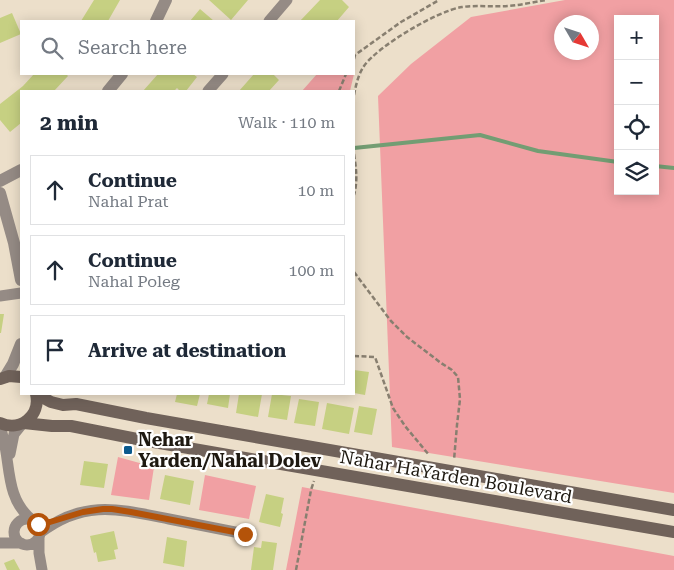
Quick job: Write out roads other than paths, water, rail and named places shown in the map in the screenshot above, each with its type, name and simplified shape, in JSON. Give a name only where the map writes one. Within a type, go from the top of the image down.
[{"type":"main road","points":[[3,378],[20,377]]},
{"type":"main road","points":[[23,423],[34,412],[37,402],[36,395]]},
{"type":"main road","name":"Nahar HaYarden Boulevard","points":[[38,395],[51,402],[63,405],[76,404],[146,418],[674,510]]},
{"type":"main road","name":"Nahar HaYarden Boulevard","points":[[0,423],[12,426],[23,423],[72,426],[142,440],[674,532]]},
{"type":"street","points":[[156,20],[166,0]]},
{"type":"street","points":[[270,20],[287,0]]},
{"type":"street","points":[[109,90],[121,75]]},
{"type":"street","points":[[209,90],[222,75]]},
{"type":"street","points":[[0,181],[20,171]]},
{"type":"street","points":[[0,193],[14,243],[20,275]]},
{"type":"street","points":[[0,296],[20,293]]},
{"type":"street","points":[[3,378],[13,364],[20,346]]},
{"type":"street","points":[[9,468],[12,440],[16,431],[23,423]]},
{"type":"street","points":[[0,427],[16,500],[15,537],[42,570]]},
{"type":"street","points":[[16,500],[36,528],[42,570]]},
{"type":"street","points":[[0,542],[32,544],[36,528],[43,523],[83,512],[103,509],[131,512],[245,534]]},
{"type":"street","points":[[0,542],[22,519],[36,528]]},
{"type":"waterway","points":[[355,148],[480,135],[538,151],[614,161]]},
{"type":"waterway","points":[[659,166],[674,168]]},
{"type":"place","name":"Nehar Yarden/Nahal Dolev","points":[[128,450]]}]
